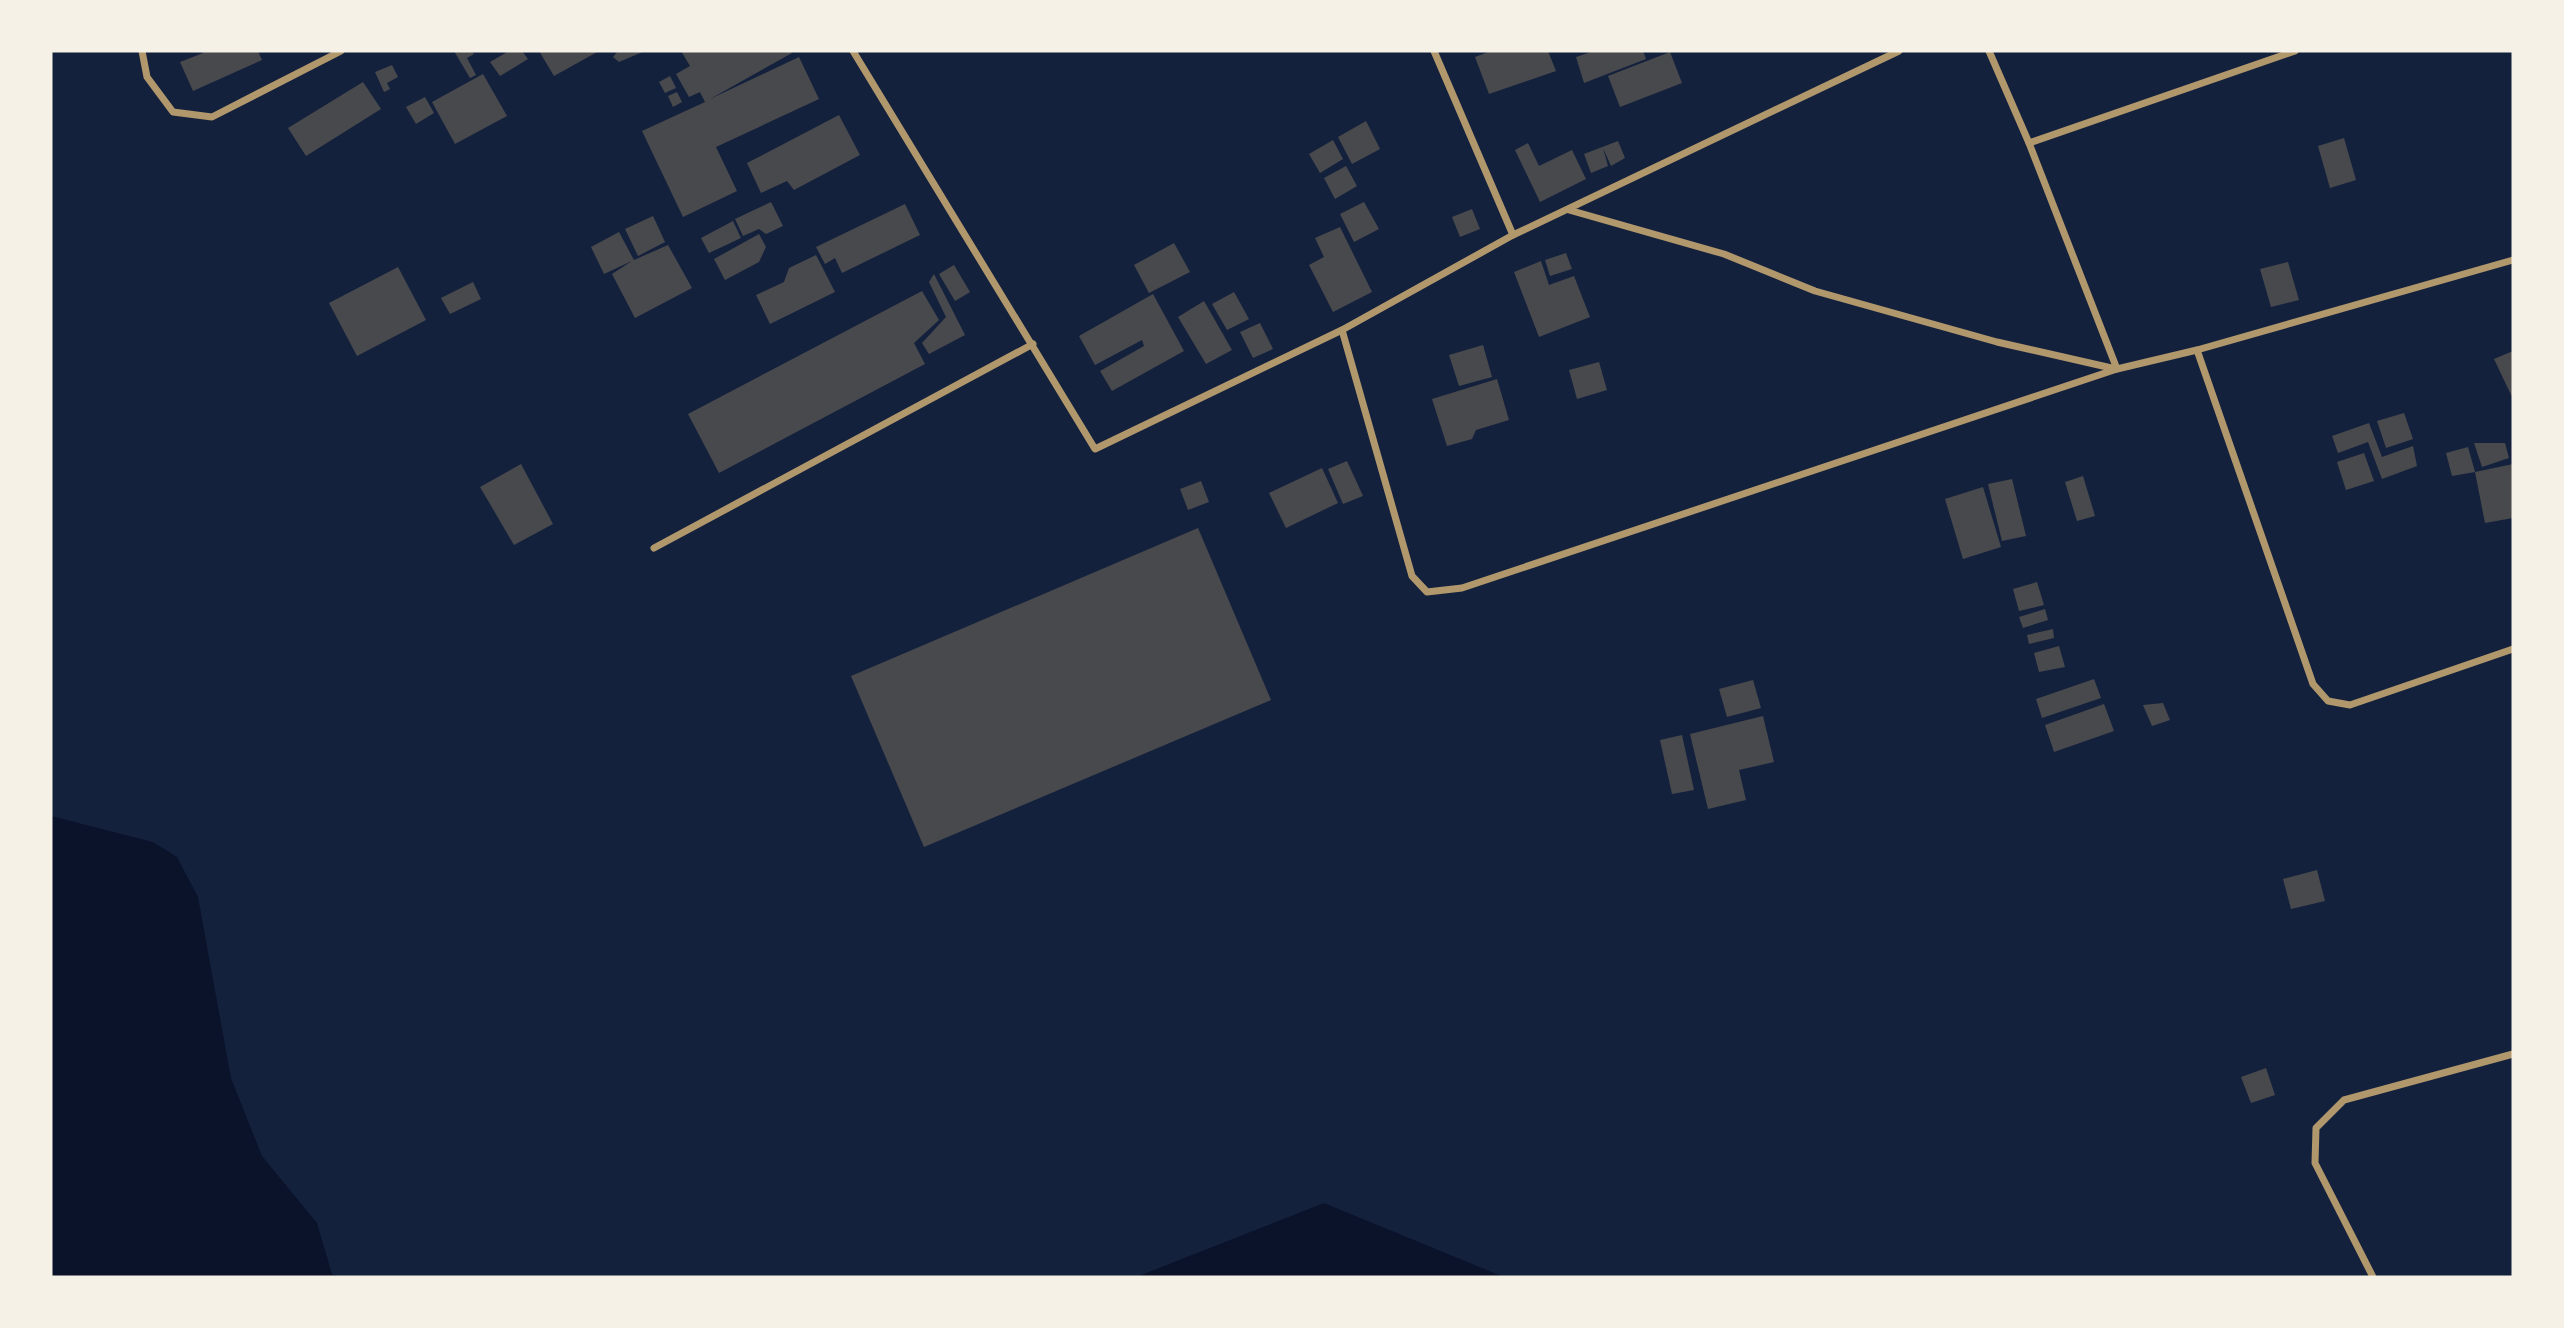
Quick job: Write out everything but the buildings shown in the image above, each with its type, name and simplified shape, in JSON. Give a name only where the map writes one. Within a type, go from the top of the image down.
[{"type":"street","points":[[142,51],[147,77],[173,112],[212,117],[341,51]]},
{"type":"street","points":[[853,51],[1095,449],[1342,330],[1513,235],[1899,51]]},
{"type":"street","points":[[1434,51],[1513,235]]},
{"type":"street","points":[[1989,51],[2029,143],[2117,369]]},
{"type":"street","points":[[2029,143],[2295,51]]},
{"type":"street","points":[[1569,210],[1724,254],[1815,291],[1997,342],[2117,369]]},
{"type":"street","points":[[1342,330],[1412,576],[1427,592],[1462,588],[2117,369],[2197,350],[2513,260]]},
{"type":"street","points":[[654,548],[1033,344]]},
{"type":"street","points":[[2197,350],[2313,684],[2329,701],[2350,705],[2513,649]]},
{"type":"street","points":[[2373,1277],[2315,1163],[2316,1128],[2344,1100],[2513,1054]]},
{"type":"water","points":[[51,816],[153,842],[177,857],[198,897],[231,1078],[262,1156],[317,1223],[332,1274],[340,1277],[51,1277]]},
{"type":"water","points":[[1324,1203],[1504,1277],[1136,1277]]}]
